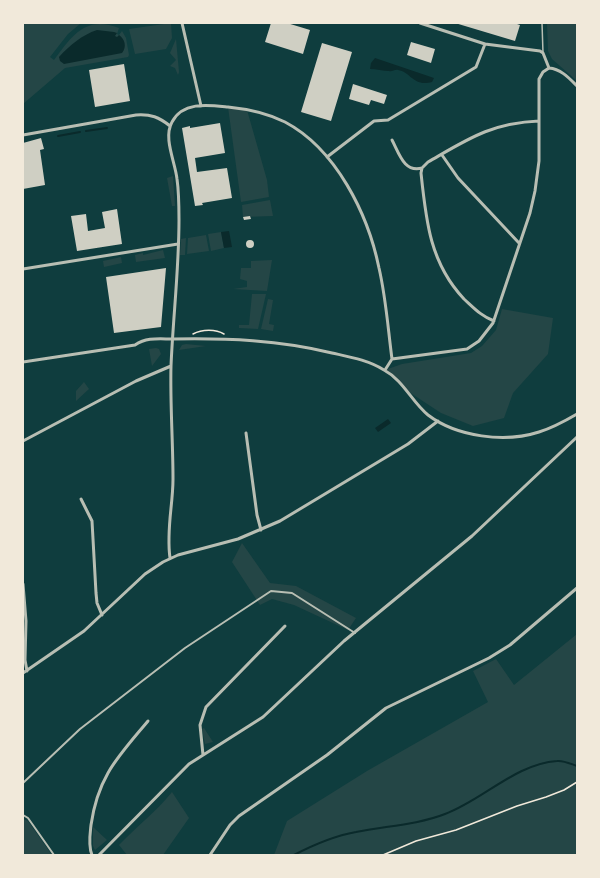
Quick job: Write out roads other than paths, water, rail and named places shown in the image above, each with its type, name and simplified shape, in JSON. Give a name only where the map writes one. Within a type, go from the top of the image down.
[{"type":"street","points":[[182,23],[201,106]]},
{"type":"street","points":[[420,23],[485,44],[537,50],[543,53],[549,68]]},
{"type":"street","points":[[328,158],[374,122],[388,120],[476,67],[485,44]]},
{"type":"street","points":[[549,68],[562,72],[577,86]]},
{"type":"street","points":[[392,359],[467,349],[479,341],[494,321],[530,213],[535,191],[539,161],[539,79],[543,72],[549,68]]},
{"type":"street","points":[[170,558],[169,540],[173,480],[171,366],[174,339],[179,197],[177,178],[169,139],[170,126],[176,116],[185,109],[201,106],[246,110],[281,120],[306,136],[328,158],[350,193],[372,241],[381,277],[392,359],[385,370]]},
{"type":"street","points":[[23,135],[136,115],[152,115],[160,118],[170,126]]},
{"type":"street","points":[[392,140],[406,166],[412,169],[422,168],[442,154],[470,138],[488,130],[512,123],[539,121]]},
{"type":"street","points":[[442,154],[458,178],[519,243]]},
{"type":"street","points":[[422,168],[421,173],[426,220],[438,260],[451,285],[476,311],[494,321]]},
{"type":"street","points":[[23,268],[178,244]]},
{"type":"street","points":[[23,362],[135,345],[150,339],[229,338],[297,345],[360,360],[385,370],[400,384],[425,412],[438,421],[452,428],[477,434],[516,436],[540,432],[577,414]]},
{"type":"street","points":[[23,441],[136,381],[171,366]]},
{"type":"street","points":[[23,673],[68,643],[102,615],[145,574],[170,558],[231,542],[261,530],[291,515],[422,435],[438,421]]},
{"type":"street","points":[[246,433],[257,515],[261,530]]},
{"type":"street","points":[[99,855],[175,778],[203,755],[263,717],[355,632],[472,536],[577,437]]},
{"type":"street","points":[[81,499],[92,521],[97,603],[102,615]]},
{"type":"street","points":[[23,584],[26,621],[25,660],[27,671]]},
{"type":"street","points":[[210,855],[230,825],[239,816],[327,755],[377,714],[396,702],[489,658],[510,645],[577,588]]},
{"type":"street","points":[[23,783],[80,729],[185,648],[271,591],[292,592],[355,632]]},
{"type":"street","points":[[203,755],[200,724],[206,706],[285,626]]},
{"type":"street","points":[[92,855],[90,846],[90,830],[100,789],[113,763],[148,721]]},
{"type":"street","points":[[23,815],[28,818],[54,855]]},
{"type":"lane","points":[[542,23],[543,53]]},
{"type":"waterway","points":[[86,131],[107,128]]},
{"type":"waterway","points":[[58,136],[80,132]]},
{"type":"waterway","points":[[294,855],[332,838],[367,830],[423,821],[445,814],[473,800],[513,775],[542,764],[559,761],[577,766]]}]
